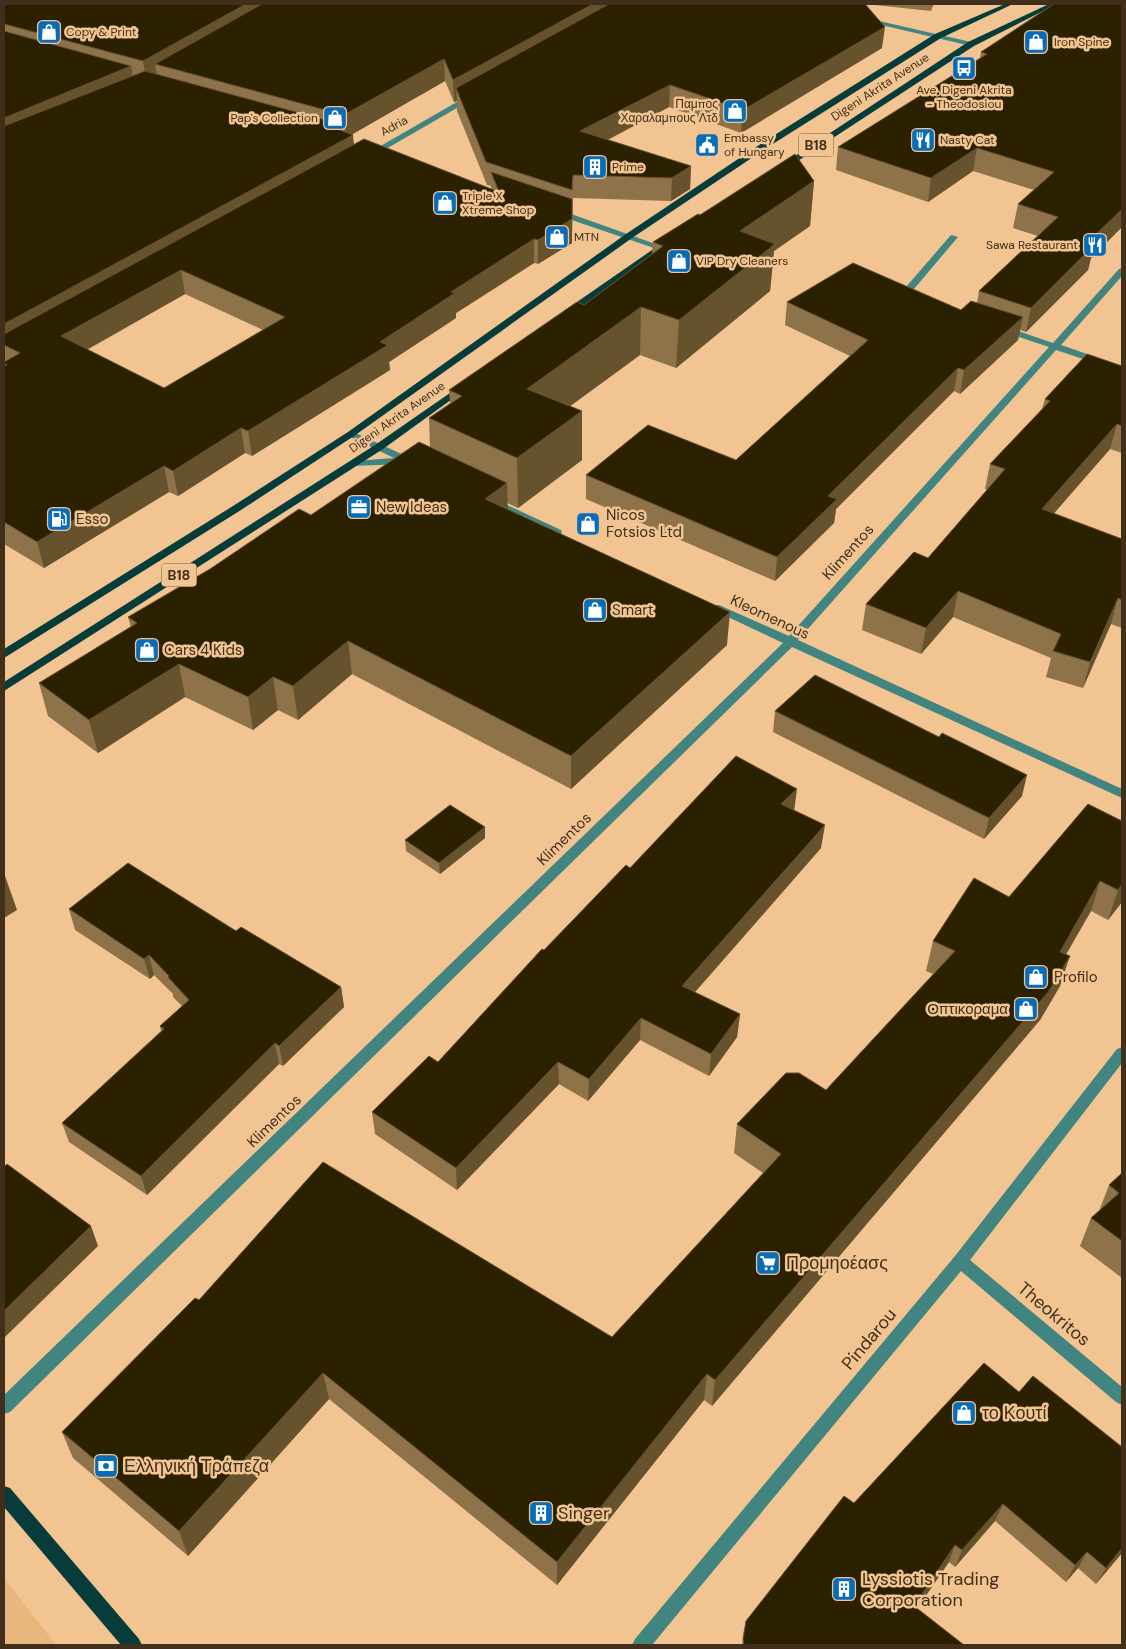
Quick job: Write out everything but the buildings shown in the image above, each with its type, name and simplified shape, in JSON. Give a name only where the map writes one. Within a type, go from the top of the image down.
[{"type":"main road","name":"Digeni Akrita Avenue","points":[[4,654],[351,434],[629,236],[766,145],[938,36],[1010,4]]},
{"type":"main road","name":"Digeni Akrita Avenue","points":[[775,172],[971,44],[1056,5]]},
{"type":"main road","points":[[556,321],[664,244]]},
{"type":"main road","name":"Digeni Akrita Avenue","points":[[4,687],[354,464],[476,379]]},
{"type":"main road","points":[[4,1494],[133,1645]]},
{"type":"street","points":[[855,18],[971,44]]},
{"type":"street","name":"Adria","points":[[357,161],[477,94]]},
{"type":"street","points":[[365,149],[384,155]]},
{"type":"street","points":[[544,208],[629,236],[664,244]]},
{"type":"street","points":[[907,299],[954,237]]},
{"type":"street","name":"Klimentos","points":[[4,1406],[789,643],[1122,271]]},
{"type":"street","points":[[992,325],[1122,369]]},
{"type":"street","points":[[351,434],[426,470]]},
{"type":"street","points":[[354,464],[378,460],[409,461]]},
{"type":"street","points":[[480,495],[568,537]]},
{"type":"street","name":"Kleomenous","points":[[700,600],[789,643],[1122,794]]},
{"type":"street","name":"Pindarou","points":[[641,1645],[960,1261],[1122,1053]]},
{"type":"street","name":"Theokritos","points":[[960,1261],[1122,1397]]},
{"type":"shaded area","points":[[4,1578],[56,1645],[4,1645]]},
{"type":"place","name":"Copy & Print","points":[[49,32]]},
{"type":"place","name":"Iron Spine","points":[[1036,42]]},
{"type":"place","name":"Ave. Digeni Akrita - Theodosiou","points":[[964,68]]},
{"type":"place","name":"Παμπος Χαραλαμπους Λτδ","points":[[735,111]]},
{"type":"place","name":"Pap's Collection","points":[[335,118]]},
{"type":"place","name":"Nasty Cat","points":[[923,140]]},
{"type":"place","name":"Embassy of Hungary","points":[[707,145]]},
{"type":"place","name":"Prime","points":[[595,167]]},
{"type":"place","name":"Triple X Xtreme Shop","points":[[445,203]]},
{"type":"place","name":"MTN","points":[[557,237]]},
{"type":"place","name":"Sawa Restaurant","points":[[1095,245]]},
{"type":"place","name":"VIP Dry Cleaners","points":[[679,261]]},
{"type":"place","name":"New Ideas","points":[[359,507]]},
{"type":"place","name":"Esso","points":[[59,519]]},
{"type":"place","name":"Nicos Fotsios Ltd","points":[[588,524]]},
{"type":"place","name":"Smart","points":[[595,610]]},
{"type":"place","name":"Cars 4 Kids","points":[[147,650]]},
{"type":"place","name":"Profilo","points":[[1036,977]]},
{"type":"place","name":"Οπτικοραμα","points":[[1026,1009]]},
{"type":"place","name":"Προμηοέασς","points":[[768,1263]]},
{"type":"place","name":"το Κουτί","points":[[964,1413]]},
{"type":"place","name":"Ελληνική Τράπεζα","points":[[106,1466]]},
{"type":"place","name":"Singer","points":[[541,1513]]},
{"type":"place","name":"Lyssiotis Trading Corporation","points":[[844,1589]]}]
